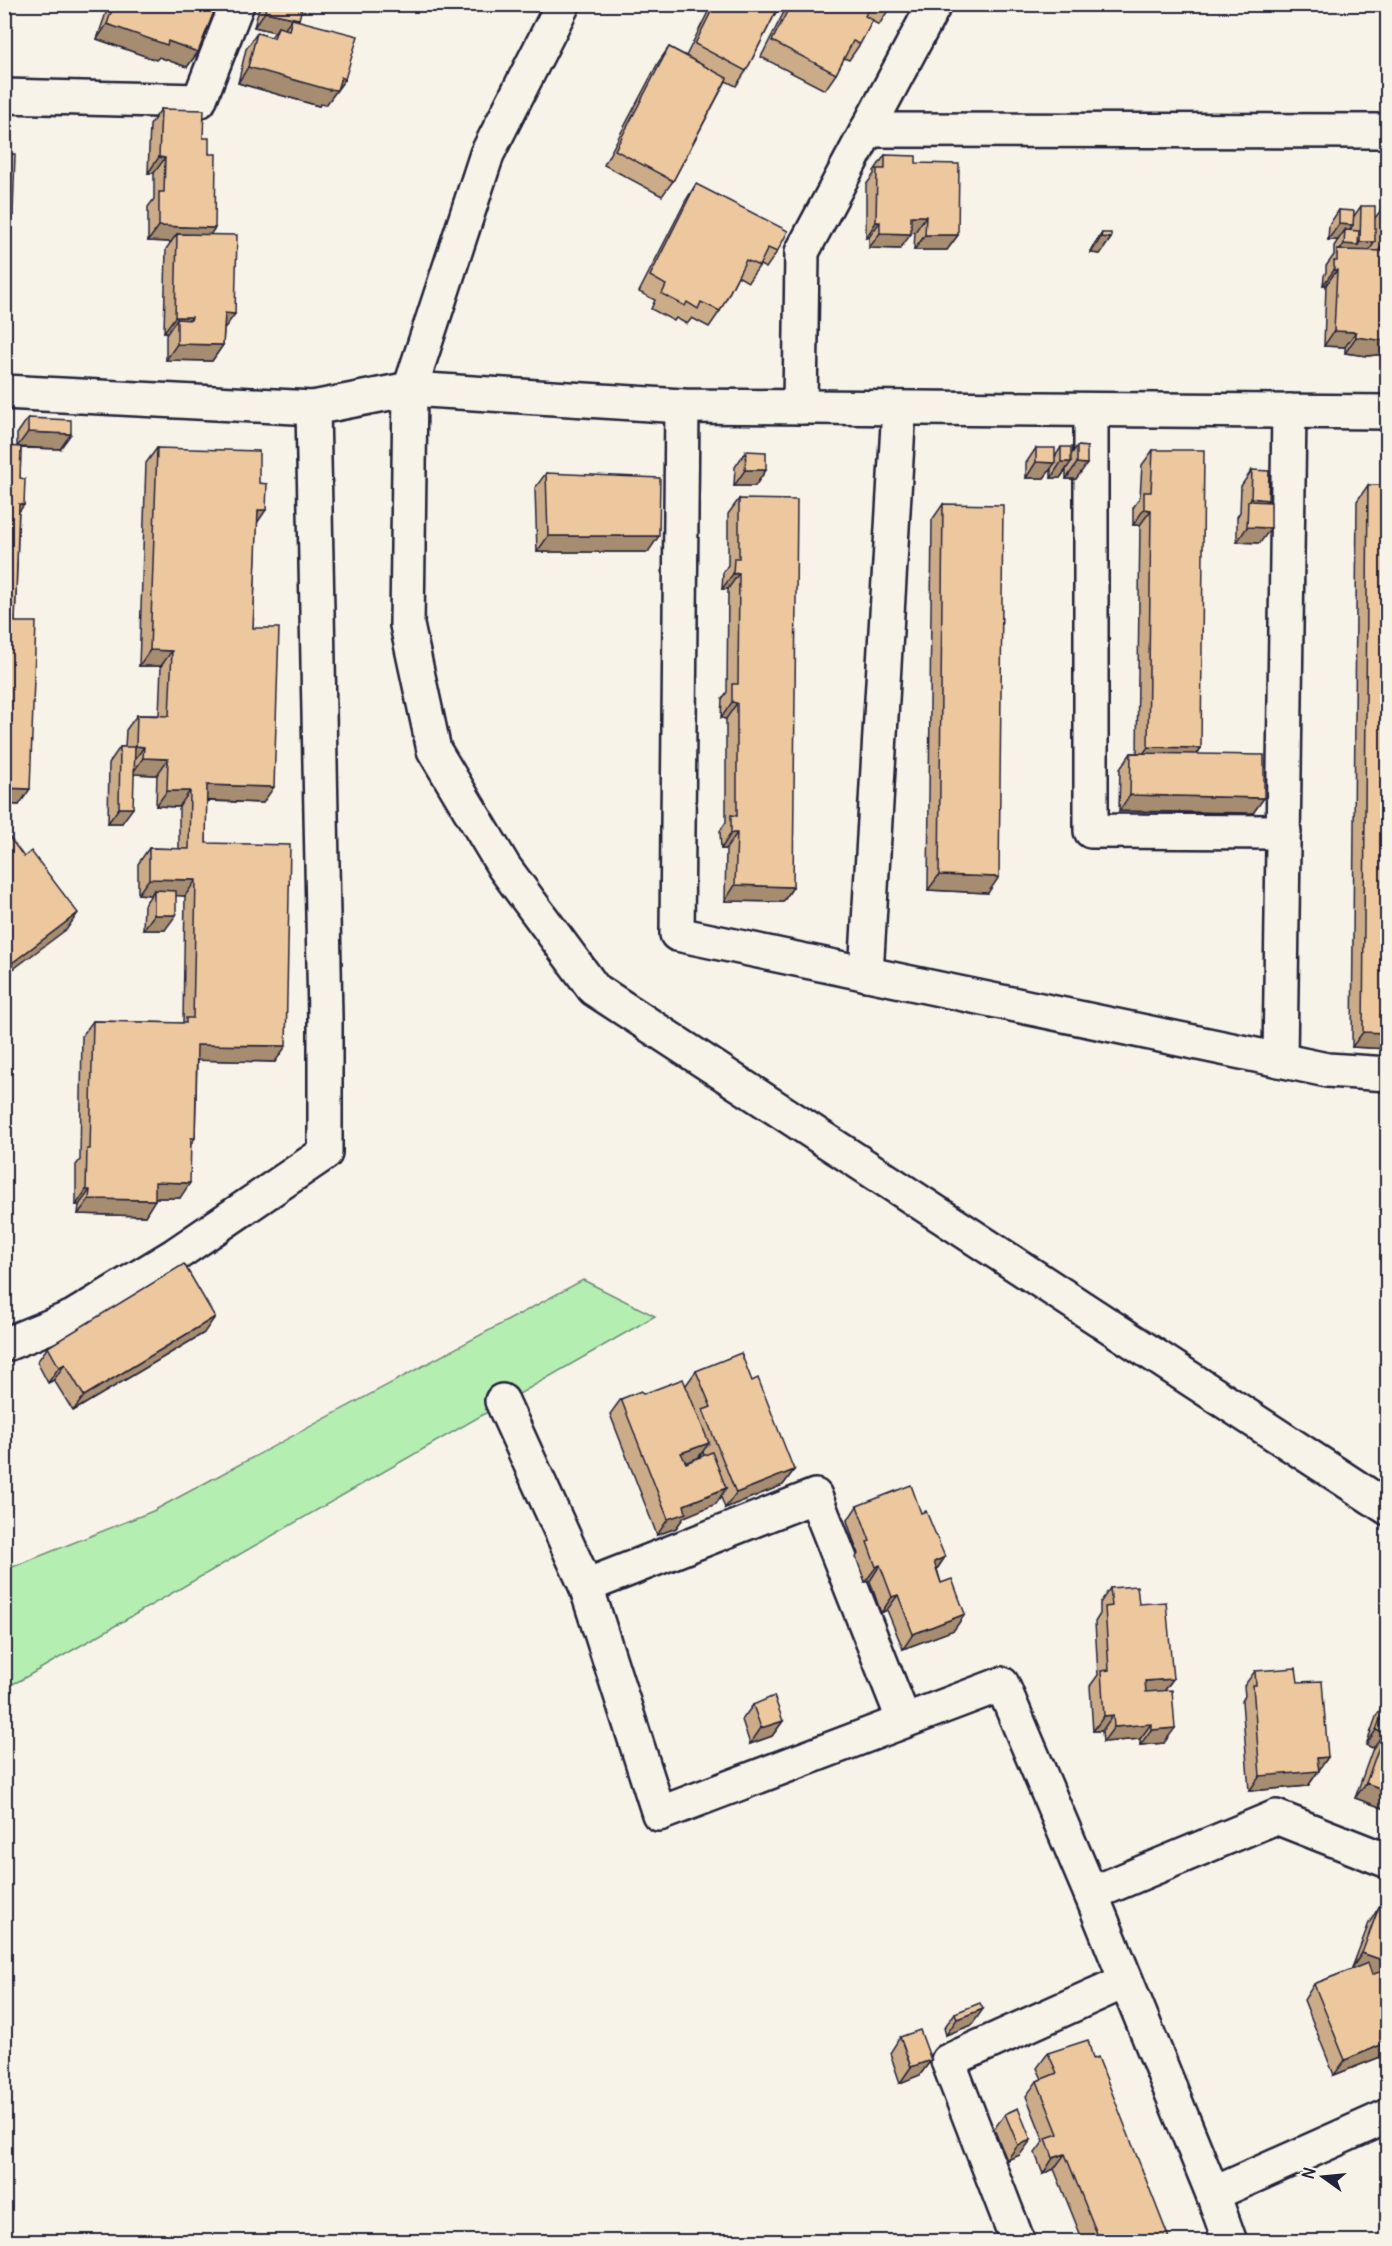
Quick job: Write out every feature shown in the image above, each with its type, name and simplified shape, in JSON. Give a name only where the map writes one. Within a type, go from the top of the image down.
[{"type":"street","points":[[4,96],[199,101],[237,4]]},
{"type":"street","points":[[563,4],[487,154],[410,389],[407,625],[434,750],[504,867],[594,989],[970,1237],[1388,1508]]},
{"type":"street","points":[[800,407],[802,252],[932,5]]},
{"type":"street","points":[[867,129],[1388,131]]},
{"type":"street","points":[[4,393],[313,408],[410,389],[682,406],[1388,412]]},
{"type":"street","points":[[682,406],[677,934],[1327,1070],[1388,1074]]},
{"type":"street","points":[[4,1345],[73,1317],[175,1255],[325,1153],[325,1017],[313,408]]},
{"type":"street","points":[[866,974],[898,408]]},
{"type":"street","points":[[1091,410],[1091,831],[1284,832]]},
{"type":"street","points":[[1280,1060],[1289,411]]},
{"type":"street","points":[[502,1401],[586,1586],[659,1814],[1002,1684],[1091,1894],[1230,2241]]},
{"type":"street","points":[[586,1586],[815,1496],[904,1721]]},
{"type":"street","points":[[1091,1894],[1276,1817],[1388,1861]]},
{"type":"street","points":[[1018,2241],[948,2061],[1126,1981]]},
{"type":"street","points":[[1213,2194],[1388,2116]]},
{"type":"green space","points":[[583,1280],[655,1316],[5,1687],[5,1570],[153,1511]]},
{"type":"building","points":[[114,4],[217,4],[198,52],[168,41],[167,45],[107,24]]},
{"type":"building","points":[[267,4],[303,4],[299,19],[265,12]]},
{"type":"building","points":[[715,4],[780,4],[746,71],[695,44]]},
{"type":"building","points":[[791,4],[871,4],[865,16],[873,20],[860,44],[853,41],[836,74],[772,41]]},
{"type":"building","points":[[881,4],[892,4],[890,9]]},
{"type":"building","points":[[292,19],[358,36],[345,79],[341,77],[337,90],[248,67],[257,33],[274,38],[278,27],[289,30]]},
{"type":"building","points":[[669,47],[727,78],[673,181],[615,150]]},
{"type":"building","points":[[161,109],[204,110],[203,138],[209,138],[209,154],[216,154],[215,228],[159,226],[159,192],[164,192],[165,158],[159,157]]},
{"type":"building","points":[[4,154],[15,154],[13,215],[4,215]]},
{"type":"building","points":[[885,155],[916,156],[916,163],[959,164],[958,235],[925,235],[926,216],[911,216],[911,234],[880,233],[880,222],[876,222],[877,169],[885,169]]},
{"type":"building","points":[[696,184],[788,231],[777,252],[768,248],[759,266],[746,260],[720,311],[701,302],[698,309],[687,302],[685,306],[662,294],[666,285],[650,276]]},
{"type":"building","points":[[1361,206],[1375,206],[1375,242],[1360,242]]},
{"type":"building","points":[[1384,206],[1388,206],[1388,243],[1384,243]]},
{"type":"building","points":[[1339,210],[1354,211],[1353,225],[1339,224]]},
{"type":"building","points":[[1345,230],[1359,231],[1358,245],[1344,244]]},
{"type":"building","points":[[1102,233],[1111,233],[1111,238],[1101,237]]},
{"type":"building","points":[[177,234],[237,235],[235,314],[225,313],[223,345],[177,344],[177,319],[191,320],[192,317],[175,317]]},
{"type":"building","points":[[1337,250],[1388,251],[1388,339],[1356,337],[1356,332],[1334,331],[1337,270],[1334,270],[1334,261],[1337,261]]},
{"type":"building","points":[[28,418],[71,420],[71,434],[28,432]]},
{"type":"building","points":[[4,446],[21,447],[20,478],[25,479],[24,505],[19,504],[15,622],[36,622],[30,789],[4,788]]},
{"type":"building","points":[[1077,446],[1087,447],[1087,464],[1077,463]]},
{"type":"building","points":[[1061,447],[1071,447],[1071,462],[1061,462]]},
{"type":"building","points":[[157,448],[259,451],[259,483],[267,484],[266,510],[258,510],[253,628],[279,628],[274,787],[207,785],[206,843],[290,845],[286,1046],[197,1045],[195,1138],[191,1138],[190,1183],[155,1182],[155,1200],[89,1199],[90,1190],[86,1190],[87,1149],[90,1149],[93,1021],[186,1023],[186,1018],[193,1018],[196,880],[149,879],[149,848],[189,849],[190,791],[167,791],[168,759],[143,758],[144,747],[136,746],[137,715],[169,716],[172,651],[150,650]]},
{"type":"building","points":[[1036,448],[1055,448],[1055,463],[1036,462]]},
{"type":"building","points":[[1153,450],[1204,450],[1201,748],[1148,747],[1151,510],[1144,509],[1144,492],[1151,492]]},
{"type":"building","points":[[746,451],[766,452],[766,470],[745,470]]},
{"type":"building","points":[[1252,470],[1269,471],[1268,500],[1251,498]]},
{"type":"building","points":[[546,473],[660,478],[659,536],[548,536]]},
{"type":"building","points":[[1368,485],[1388,485],[1388,1033],[1363,1032]]},
{"type":"building","points":[[739,499],[797,500],[793,887],[735,885],[737,833],[731,833],[731,815],[737,816],[737,703],[732,702],[732,684],[738,684],[739,573],[733,574],[734,558],[739,558]]},
{"type":"building","points":[[1248,501],[1271,502],[1271,528],[1247,527]]},
{"type":"building","points":[[943,504],[1003,505],[999,877],[939,875]]},
{"type":"building","points":[[120,747],[135,747],[133,808],[119,808]]},
{"type":"building","points":[[1131,753],[1264,755],[1264,798],[1130,795]]},
{"type":"building","points":[[4,830],[24,857],[31,851],[78,913],[4,969]]},
{"type":"building","points":[[154,890],[176,891],[176,915],[154,915]]},
{"type":"building","points":[[184,1264],[215,1317],[84,1396],[65,1364],[59,1367],[48,1347]]},
{"type":"building","points":[[741,1353],[752,1381],[758,1378],[794,1470],[736,1493],[703,1410],[711,1407],[696,1371]]},
{"type":"building","points":[[683,1379],[709,1443],[681,1453],[686,1463],[712,1452],[726,1488],[684,1505],[686,1513],[668,1519],[621,1399],[641,1391],[643,1394]]},
{"type":"building","points":[[911,1485],[921,1513],[926,1511],[945,1557],[934,1562],[941,1583],[952,1579],[965,1614],[913,1634],[898,1595],[892,1597],[880,1565],[876,1567],[867,1542],[870,1541],[857,1506]]},
{"type":"building","points":[[1137,1586],[1139,1604],[1166,1602],[1173,1679],[1145,1681],[1146,1692],[1172,1690],[1175,1728],[1151,1730],[1151,1724],[1114,1727],[1113,1715],[1104,1716],[1101,1671],[1109,1670],[1105,1607],[1112,1606],[1110,1588]]},
{"type":"building","points":[[1296,1668],[1298,1682],[1322,1681],[1328,1757],[1317,1758],[1319,1771],[1260,1776],[1253,1685],[1256,1685],[1255,1671]]},
{"type":"building","points":[[774,1696],[783,1721],[761,1728],[753,1705]]},
{"type":"building","points":[[1388,1699],[1388,1791],[1366,1783],[1384,1733],[1376,1730]]},
{"type":"building","points":[[1379,1907],[1388,1910],[1388,1962],[1362,1953]]},
{"type":"building","points":[[1368,1963],[1372,1975],[1381,1971],[1388,1988],[1388,2042],[1345,2060],[1314,1984]]},
{"type":"building","points":[[980,2003],[983,2009],[957,2019],[955,2013]]},
{"type":"building","points":[[920,2030],[931,2060],[911,2067],[900,2037]]},
{"type":"building","points":[[1088,2040],[1093,2059],[1098,2057],[1170,2241],[1100,2241],[1065,2154],[1053,2158],[1046,2138],[1058,2134],[1037,2081],[1057,2073],[1048,2053]]},
{"type":"building","points":[[1018,2108],[1031,2140],[1018,2145],[1005,2114]]}]
